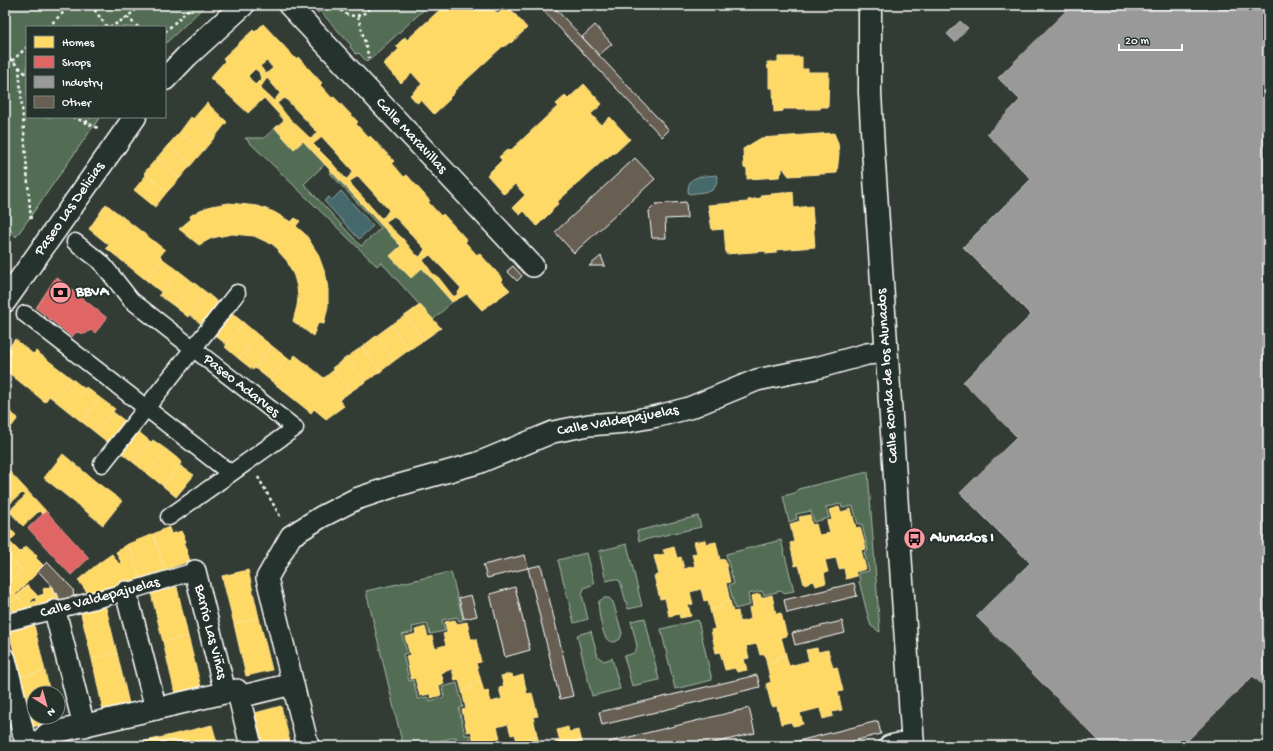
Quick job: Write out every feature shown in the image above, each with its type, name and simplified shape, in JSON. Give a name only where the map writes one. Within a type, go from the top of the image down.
[{"type":"main road","points":[[166,78],[187,56],[242,5]]},
{"type":"main road","name":"Calle Ronda de los Alunados","points":[[870,5],[870,93],[873,148],[913,743]]},
{"type":"main road","name":"Paseo Las Delicias","points":[[5,301],[133,118]]},
{"type":"street","name":"Calle Maravillas","points":[[290,5],[533,266]]},
{"type":"street","name":"Paseo Adarves","points":[[75,242],[101,262],[131,300],[295,428],[169,517]]},
{"type":"street","points":[[102,464],[237,293]]},
{"type":"street","points":[[25,314],[230,473]]},
{"type":"street","name":"Calle Valdepajuelas","points":[[292,684],[267,578],[291,536],[320,517],[356,499],[392,487],[478,463],[553,432],[589,425],[626,422],[658,416],[689,408],[757,380],[816,368],[867,354],[886,352]]},
{"type":"street","name":"Calle Valdepajuelas","points":[[5,623],[126,592],[195,571]]},
{"type":"street","name":"Barrio Las Viñas","points":[[195,571],[232,695],[251,746]]},
{"type":"street","points":[[126,592],[156,709]]},
{"type":"street","points":[[55,611],[84,726]]},
{"type":"street","points":[[5,659],[24,736],[40,742],[64,746]]},
{"type":"street","points":[[292,684],[308,746]]},
{"type":"street","name":"Barrio Las Viñas","points":[[40,742],[84,726],[156,709],[292,684]]},
{"type":"street","points":[[890,746],[913,743]]},
{"type":"path","points":[[49,26],[71,5]]},
{"type":"path","points":[[91,5],[107,26]]},
{"type":"path","points":[[110,26],[127,17],[141,5]]},
{"type":"path","points":[[166,31],[193,5]]},
{"type":"path","points":[[337,5],[344,14],[350,16],[358,16],[367,12],[372,5]]},
{"type":"path","points":[[358,16],[369,58]]},
{"type":"path","points":[[127,17],[137,26]]},
{"type":"path","points":[[12,61],[26,48]]},
{"type":"path","points":[[5,55],[26,74]]},
{"type":"path","points":[[18,67],[31,222]]},
{"type":"path","points":[[75,118],[98,128]]},
{"type":"path","points":[[86,123],[89,118]]},
{"type":"path","points":[[249,460],[291,536]]},
{"type":"green space","points":[[5,5],[206,5],[166,43],[166,26],[26,26],[26,118],[99,118],[16,237],[5,223]]},
{"type":"green space","points":[[429,5],[367,62],[359,53],[356,54],[350,47],[351,45],[320,11],[318,13],[312,6]]},
{"type":"green space","points":[[275,128],[294,149],[303,141],[325,164],[304,184],[361,246],[381,228],[330,173],[332,172],[401,246],[390,256],[411,278],[422,268],[452,302],[433,320],[381,262],[377,266],[245,138],[264,138]]},
{"type":"green space","points":[[868,472],[880,632],[871,626],[859,581],[858,573],[869,571],[864,552],[868,551],[862,524],[858,524],[853,506],[842,508],[841,504],[826,507],[829,518],[814,522],[811,511],[796,514],[797,519],[789,522],[783,496],[795,493],[798,489]]},
{"type":"green space","points":[[698,516],[701,527],[639,541],[637,531]]},
{"type":"green space","points":[[781,540],[794,591],[783,593],[781,591],[764,595],[762,591],[748,594],[750,605],[735,609],[729,585],[734,584],[726,554]]},
{"type":"green space","points":[[627,544],[642,606],[628,609],[620,581],[615,579],[606,581],[599,551]]},
{"type":"green space","points":[[586,553],[594,584],[584,588],[582,595],[588,619],[574,623],[558,560]]},
{"type":"green space","points":[[451,572],[463,620],[459,621],[457,617],[442,620],[445,631],[430,634],[427,624],[412,627],[413,632],[402,635],[407,653],[403,654],[409,681],[413,680],[418,699],[428,697],[430,701],[444,697],[442,687],[457,683],[463,707],[459,709],[465,735],[470,735],[472,746],[459,746],[456,737],[418,746],[403,746],[366,591]]},
{"type":"green space","points":[[604,598],[609,598],[613,602],[622,633],[620,639],[615,642],[610,641],[604,635],[599,614],[599,601]]},
{"type":"green space","points":[[645,618],[659,680],[632,686],[624,656],[634,652],[637,646],[631,621]]},
{"type":"green space","points":[[698,620],[712,680],[675,689],[661,629]]},
{"type":"green space","points":[[591,631],[598,657],[604,661],[612,658],[620,689],[592,696],[577,635]]},
{"type":"water","points":[[716,175],[718,178],[715,187],[711,191],[689,194],[689,186],[693,179],[701,176]]},
{"type":"water","points":[[341,191],[373,226],[359,239],[324,201],[329,197],[332,200]]},
{"type":"building: Homes","points":[[445,5],[490,5],[498,14],[507,5],[527,28],[511,43],[510,42],[504,47],[503,46],[454,91],[455,92],[449,98],[450,99],[434,114],[421,100],[417,103],[410,95],[422,84],[412,73],[401,83],[383,64],[399,49],[396,46],[405,37],[407,40]]},
{"type":"building: Homes","points":[[263,24],[296,59],[298,57],[322,83],[320,85],[358,122],[356,124],[394,161],[392,163],[404,177],[407,175],[430,201],[428,202],[441,216],[443,214],[467,240],[465,242],[477,255],[479,253],[503,279],[501,281],[510,290],[482,310],[467,294],[452,302],[422,268],[411,278],[390,256],[401,246],[303,141],[294,149],[275,128],[284,120],[264,98],[248,113],[210,78],[225,61],[223,58],[253,30],[255,32]],"holes":[[[267,61],[273,68],[266,74],[260,66]],[[255,69],[259,72],[261,79],[255,85],[248,76]],[[267,78],[280,93],[274,101],[260,88]],[[285,98],[317,132],[311,139],[287,116],[277,103]],[[322,137],[353,171],[346,179],[313,144]],[[358,176],[389,210],[384,217],[381,218],[349,182]],[[394,216],[425,249],[420,257],[415,254],[403,239],[385,222]],[[430,255],[461,288],[456,296],[453,296],[439,278],[432,273],[423,260]]]},
{"type":"building: Homes","points":[[778,57],[802,57],[802,69],[808,69],[808,72],[829,72],[828,107],[821,107],[820,109],[783,109],[783,111],[774,112],[773,88],[769,88],[769,69],[767,62],[778,62]]},
{"type":"building: Homes","points":[[584,84],[602,104],[591,114],[601,125],[610,117],[630,139],[614,154],[613,153],[607,159],[606,158],[557,202],[559,203],[537,226],[524,211],[520,215],[513,207],[525,195],[515,184],[504,194],[487,175],[502,160],[499,157],[508,149],[510,151],[558,106],[556,104],[565,96],[568,99]]},
{"type":"building: Homes","points":[[207,103],[227,122],[214,138],[193,119]]},
{"type":"building: Homes","points":[[191,117],[214,138],[203,151],[180,132]]},
{"type":"building: Homes","points":[[180,132],[203,151],[191,165],[168,145]]},
{"type":"building: Homes","points":[[834,133],[838,143],[839,154],[837,173],[789,176],[784,168],[782,169],[779,177],[747,179],[747,169],[744,168],[743,149],[761,138]]},
{"type":"building: Homes","points":[[168,145],[191,165],[180,178],[156,159]]},
{"type":"building: Homes","points":[[156,159],[180,178],[167,192],[144,173]]},
{"type":"building: Homes","points":[[147,174],[167,192],[155,207],[134,190]]},
{"type":"building: Homes","points":[[793,192],[794,208],[812,206],[815,247],[776,250],[776,253],[766,254],[766,251],[726,254],[724,229],[712,230],[708,205],[748,202],[748,200],[761,198],[761,195]]},
{"type":"building: Homes","points":[[229,203],[258,206],[274,212],[291,222],[295,218],[300,221],[296,226],[306,235],[318,254],[326,276],[328,290],[328,306],[324,324],[318,323],[313,336],[293,321],[298,298],[294,276],[287,261],[278,251],[279,250],[271,243],[254,236],[232,234],[212,238],[199,245],[179,229],[191,219],[190,216],[200,210],[211,206]]},
{"type":"building: Homes","points":[[106,204],[165,250],[160,256],[163,259],[146,280],[106,248],[109,245],[89,229]]},
{"type":"building: Homes","points":[[163,259],[179,271],[161,292],[146,280]]},
{"type":"building: Homes","points":[[179,271],[193,282],[174,306],[159,295]]},
{"type":"building: Homes","points":[[193,282],[207,293],[188,317],[174,306]]},
{"type":"building: Homes","points":[[207,293],[222,306],[205,327],[190,315]]},
{"type":"building: Homes","points":[[420,305],[441,328],[424,340],[406,315]]},
{"type":"building: Homes","points":[[229,311],[244,323],[227,345],[212,333]]},
{"type":"building: Homes","points":[[406,315],[424,340],[409,350],[391,325]]},
{"type":"building: Homes","points":[[244,323],[258,335],[239,359],[225,347]]},
{"type":"building: Homes","points":[[391,325],[409,350],[394,361],[376,336]]},
{"type":"building: Homes","points":[[258,335],[272,346],[253,370],[239,359]]},
{"type":"building: Homes","points":[[376,336],[394,361],[380,372],[362,347]]},
{"type":"building: Homes","points":[[15,339],[33,354],[36,351],[71,378],[53,399],[49,396],[45,402],[5,370],[5,353]]},
{"type":"building: Homes","points":[[272,346],[287,358],[270,380],[255,368]]},
{"type":"building: Homes","points":[[362,347],[380,372],[365,382],[347,357]]},
{"type":"building: Homes","points":[[295,355],[324,378],[334,370],[350,392],[339,400],[344,406],[326,419],[314,409],[311,413],[270,380],[287,358],[291,361]]},
{"type":"building: Homes","points":[[347,357],[365,382],[350,392],[332,368]]},
{"type":"building: Homes","points":[[71,378],[85,389],[68,411],[53,399]]},
{"type":"building: Homes","points":[[86,387],[100,398],[82,422],[68,411]]},
{"type":"building: Homes","points":[[100,398],[115,409],[96,433],[82,422]]},
{"type":"building: Homes","points":[[5,408],[18,418],[6,434],[5,433]]},
{"type":"building: Homes","points":[[113,412],[129,424],[111,445],[96,433]]},
{"type":"building: Homes","points":[[135,429],[151,442],[134,463],[119,451]]},
{"type":"building: Homes","points":[[153,440],[167,450],[148,474],[134,463]]},
{"type":"building: Homes","points":[[167,450],[182,462],[163,486],[148,474]]},
{"type":"building: Homes","points":[[63,454],[122,501],[103,525],[44,478]]},
{"type":"building: Homes","points":[[179,465],[194,475],[176,497],[163,486]]},
{"type":"building: Homes","points":[[9,471],[46,511],[43,515],[39,511],[23,526],[9,511],[25,496],[22,493],[6,507],[5,506],[5,474]]},
{"type":"building: Homes","points":[[839,507],[841,512],[851,509],[856,528],[860,527],[866,549],[861,550],[866,569],[855,572],[857,576],[846,579],[844,568],[839,569],[836,558],[825,560],[828,572],[824,573],[826,583],[816,586],[814,581],[804,584],[799,565],[795,566],[790,543],[794,542],[790,524],[800,521],[799,517],[810,515],[812,525],[816,524],[819,535],[830,533],[827,521],[832,520],[829,510]]},
{"type":"building: Homes","points":[[5,523],[16,535],[5,546]]},
{"type":"building: Homes","points":[[169,527],[171,534],[182,531],[190,561],[165,570],[153,534]]},
{"type":"building: Homes","points":[[153,534],[165,570],[140,578],[128,544]]},
{"type":"building: Homes","points":[[705,540],[706,544],[716,542],[720,560],[725,559],[730,582],[726,583],[730,601],[720,603],[721,608],[710,610],[708,600],[704,601],[701,589],[690,592],[693,604],[688,605],[691,616],[680,618],[679,614],[669,616],[665,598],[660,599],[654,576],[659,575],[654,556],[665,554],[663,550],[674,547],[677,558],[681,557],[684,569],[695,566],[692,554],[697,553],[694,542]]},
{"type":"building: Homes","points":[[10,542],[20,552],[26,546],[37,556],[36,558],[44,566],[15,595],[6,586],[22,570],[5,553],[5,546]]},
{"type":"building: Homes","points":[[128,544],[140,578],[89,595],[78,580],[112,554],[119,564],[121,562],[116,552]]},
{"type":"building: Homes","points":[[5,553],[22,570],[6,586],[5,585]]},
{"type":"building: Homes","points":[[248,570],[259,618],[234,624],[222,576]]},
{"type":"building: Homes","points":[[27,585],[37,595],[35,597],[44,594],[43,589],[52,586],[54,594],[57,593],[61,604],[33,613],[16,596]],"holes":[[[35,597],[36,601],[29,603]]]},
{"type":"building: Homes","points":[[177,587],[188,636],[163,642],[151,593]]},
{"type":"building: Homes","points":[[9,589],[18,598],[5,607],[5,592]]},
{"type":"building: Homes","points":[[760,594],[761,598],[772,595],[776,614],[781,613],[787,636],[781,637],[786,655],[776,658],[777,662],[767,665],[765,654],[760,655],[757,644],[746,646],[749,658],[744,659],[747,670],[737,672],[735,668],[725,670],[720,652],[716,653],[711,630],[715,629],[710,610],[721,608],[720,603],[730,601],[733,612],[738,611],[740,622],[751,619],[749,608],[753,607],[751,596]]},
{"type":"building: Homes","points":[[18,598],[33,613],[16,616],[7,605]]},
{"type":"building: Homes","points":[[105,604],[117,653],[92,659],[80,610]]},
{"type":"building: Homes","points":[[259,618],[272,670],[246,676],[234,624]]},
{"type":"building: Homes","points":[[455,620],[457,624],[467,622],[471,639],[476,639],[481,662],[476,663],[481,681],[471,683],[472,688],[462,691],[459,680],[455,681],[452,669],[441,673],[444,684],[439,685],[441,695],[431,698],[430,694],[420,696],[415,678],[411,679],[406,656],[410,655],[405,637],[416,634],[415,630],[425,627],[428,637],[432,636],[435,648],[446,645],[443,634],[447,633],[445,622]]},
{"type":"building: Homes","points":[[33,621],[45,671],[20,677],[8,627]]},
{"type":"building: Homes","points":[[188,636],[201,687],[175,693],[163,642]]},
{"type":"building: Homes","points":[[817,648],[818,652],[828,650],[833,668],[837,667],[843,691],[838,692],[842,710],[832,712],[833,716],[823,719],[820,708],[800,713],[803,724],[793,726],[791,722],[781,724],[777,706],[772,707],[766,684],[771,682],[767,665],[777,662],[776,658],[786,655],[789,666],[809,661],[806,650]]},
{"type":"building: Homes","points":[[117,653],[129,704],[103,710],[92,659]]},
{"type":"building: Homes","points":[[45,671],[48,685],[26,685],[26,702],[20,677]]},
{"type":"building: Homes","points":[[512,674],[513,678],[523,675],[527,694],[532,693],[538,716],[533,717],[537,735],[527,738],[528,742],[518,745],[515,734],[511,735],[508,724],[497,727],[500,738],[495,739],[497,746],[475,746],[471,731],[467,732],[462,710],[466,709],[462,691],[472,688],[471,683],[481,681],[484,692],[488,690],[491,702],[502,699],[499,688],[504,687],[501,676]]},
{"type":"building: Homes","points":[[281,706],[291,746],[263,746],[255,713]]},
{"type":"building: Homes","points":[[212,725],[218,746],[165,746],[163,737]]},
{"type":"building: Homes","points":[[568,727],[569,732],[579,730],[583,746],[557,746],[555,742],[560,741],[557,730]]},
{"type":"building: Homes","points":[[537,735],[540,746],[518,746],[528,742],[527,738]]},
{"type":"building: Homes","points":[[163,737],[165,746],[125,746]]},
{"type":"building: Shops","name":"BBVA","points":[[56,277],[107,318],[95,333],[91,330],[85,334],[76,332],[72,337],[36,308]]},
{"type":"building: Shops","points":[[46,511],[89,558],[71,575],[28,528]]},
{"type":"building: Industry","points":[[1072,5],[1268,5],[1268,690],[1253,676],[1182,746],[1104,746],[976,616],[1030,563],[960,493],[1017,437],[963,382],[1031,315],[963,247],[1031,179],[987,134],[1020,100],[998,78]]},
{"type":"building: Industry","points":[[960,21],[968,28],[955,42],[947,34]]},
{"type":"building: Other","points":[[538,5],[552,5],[669,130],[662,137]]},
{"type":"building: Other","points":[[595,25],[612,44],[599,55],[582,37]]},
{"type":"building: Other","points":[[635,158],[655,179],[574,253],[555,232]]},
{"type":"building: Other","points":[[686,202],[687,218],[665,219],[666,238],[652,238],[649,211],[656,204]]},
{"type":"building: Other","points":[[601,256],[605,266],[589,266]]},
{"type":"building: Other","points":[[513,266],[522,276],[517,281],[507,271]]},
{"type":"building: Other","points":[[525,555],[528,568],[487,578],[483,565]]},
{"type":"building: Other","points":[[47,562],[73,589],[74,599],[61,604],[57,593],[54,594],[52,586],[38,571]]},
{"type":"building: Other","points":[[541,565],[573,696],[560,699],[528,568]]},
{"type":"building: Other","points":[[854,583],[857,596],[787,613],[784,600]]},
{"type":"building: Other","points":[[515,587],[530,650],[505,657],[490,594]]},
{"type":"building: Other","points":[[471,595],[477,616],[464,619],[459,598]]},
{"type":"building: Other","points":[[842,621],[845,633],[795,645],[792,633]]},
{"type":"building: Other","points":[[757,675],[760,687],[602,725],[599,712]]},
{"type":"building: Other","points":[[749,708],[755,733],[702,746],[610,746],[609,742]]},
{"type":"building: Other","points":[[878,721],[881,734],[833,746],[778,746]]},
{"type":"place","name":"BBVA","points":[[60,292]]},
{"type":"place","name":"Alunados I","points":[[915,538]]}]
